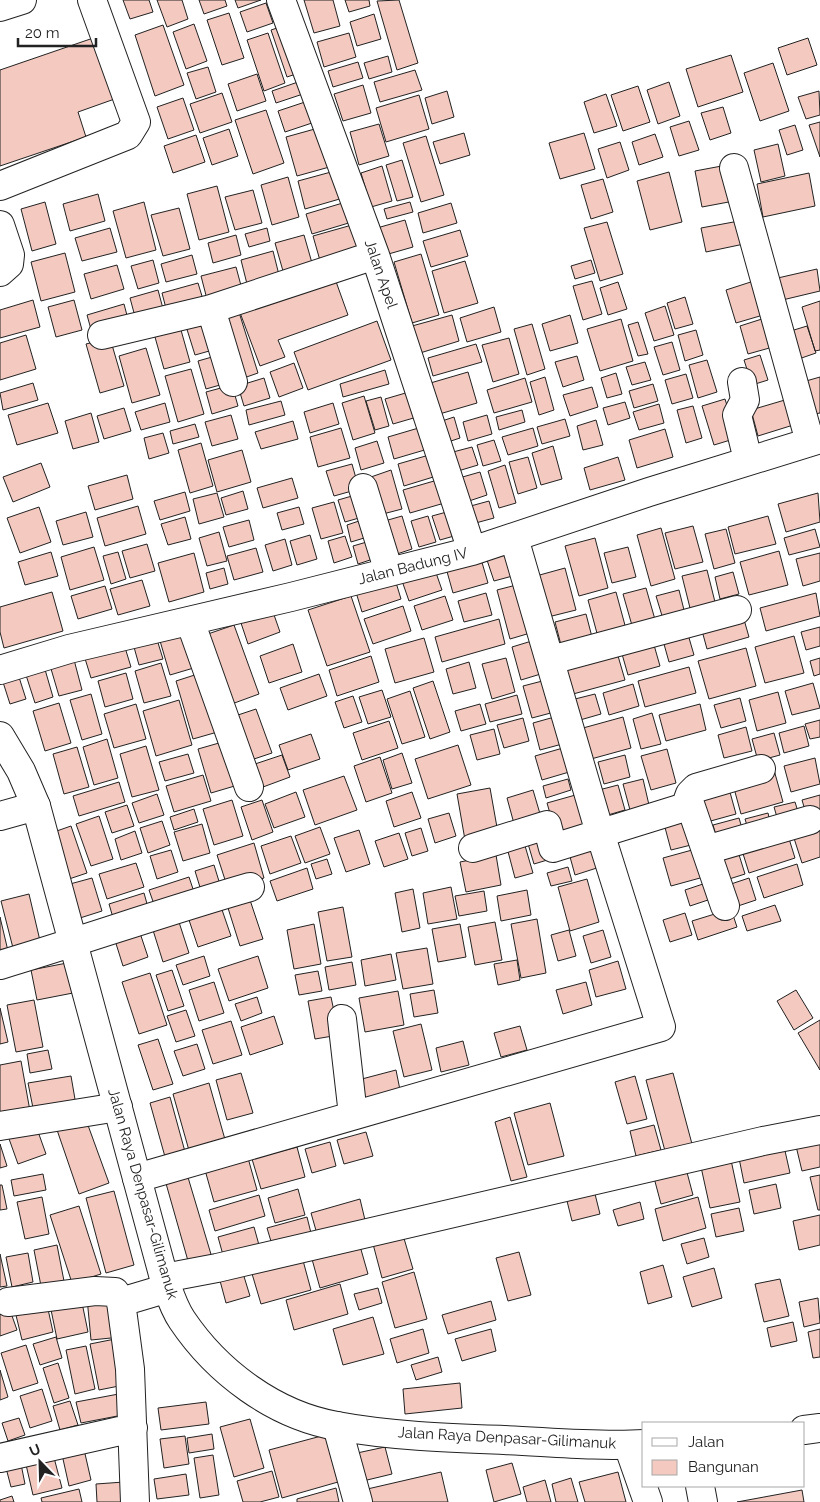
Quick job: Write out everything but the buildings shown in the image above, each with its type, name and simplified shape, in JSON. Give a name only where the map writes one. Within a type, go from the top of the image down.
[{"type":"main road","points":[[0,7],[22,0]]},
{"type":"main road","points":[[0,186],[128,135],[136,122],[92,0]]},
{"type":"main road","name":"Jalan Apel","points":[[281,0],[375,255],[472,551]]},
{"type":"main road","points":[[734,168],[815,440]]},
{"type":"main road","points":[[0,225],[10,255],[9,264],[0,272]]},
{"type":"main road","points":[[102,335],[211,309],[375,255]]},
{"type":"main road","points":[[211,309],[233,382]]},
{"type":"main road","points":[[742,382],[745,400],[737,414],[748,460]]},
{"type":"main road","name":"Jalan Badung IV","points":[[0,670],[78,647],[472,551],[748,460],[815,440]]},
{"type":"main road","points":[[363,488],[389,572]]},
{"type":"main road","points":[[137,1178],[196,1163],[354,1115],[661,1027],[600,833],[514,538]]},
{"type":"main road","points":[[551,660],[737,610]]},
{"type":"main road","points":[[190,621],[249,787]]},
{"type":"main road","name":"Jalan Raya Denpasar-Gilimanuk","points":[[0,736],[21,771],[36,806],[166,1283],[181,1318],[194,1337],[231,1374],[267,1400],[303,1416],[337,1426],[453,1438],[636,1444]]},
{"type":"main road","points":[[473,848],[548,825],[553,848],[672,812],[686,806],[690,794],[696,788],[761,769]]},
{"type":"main road","points":[[689,801],[725,906]]},
{"type":"main road","points":[[0,816],[36,806]]},
{"type":"main road","points":[[706,850],[810,820]]},
{"type":"main road","points":[[0,965],[74,943],[154,915],[250,887]]},
{"type":"main road","points":[[342,1019],[354,1115]]},
{"type":"main road","points":[[0,1126],[118,1107]]},
{"type":"main road","points":[[121,1302],[166,1283],[217,1268],[754,1143],[820,1130]]},
{"type":"main road","points":[[8,1302],[94,1290],[115,1292],[121,1302],[130,1369],[135,1502]]},
{"type":"main road","points":[[337,1426],[358,1502]]},
{"type":"main road","points":[[0,1458],[133,1428]]},
{"type":"main road","points":[[805,1430],[820,1428]]},
{"type":"main road","points":[[636,1444],[642,1473]]},
{"type":"main road","points":[[645,1487],[648,1502]]},
{"type":"main road","points":[[700,1487],[703,1502]]}]
